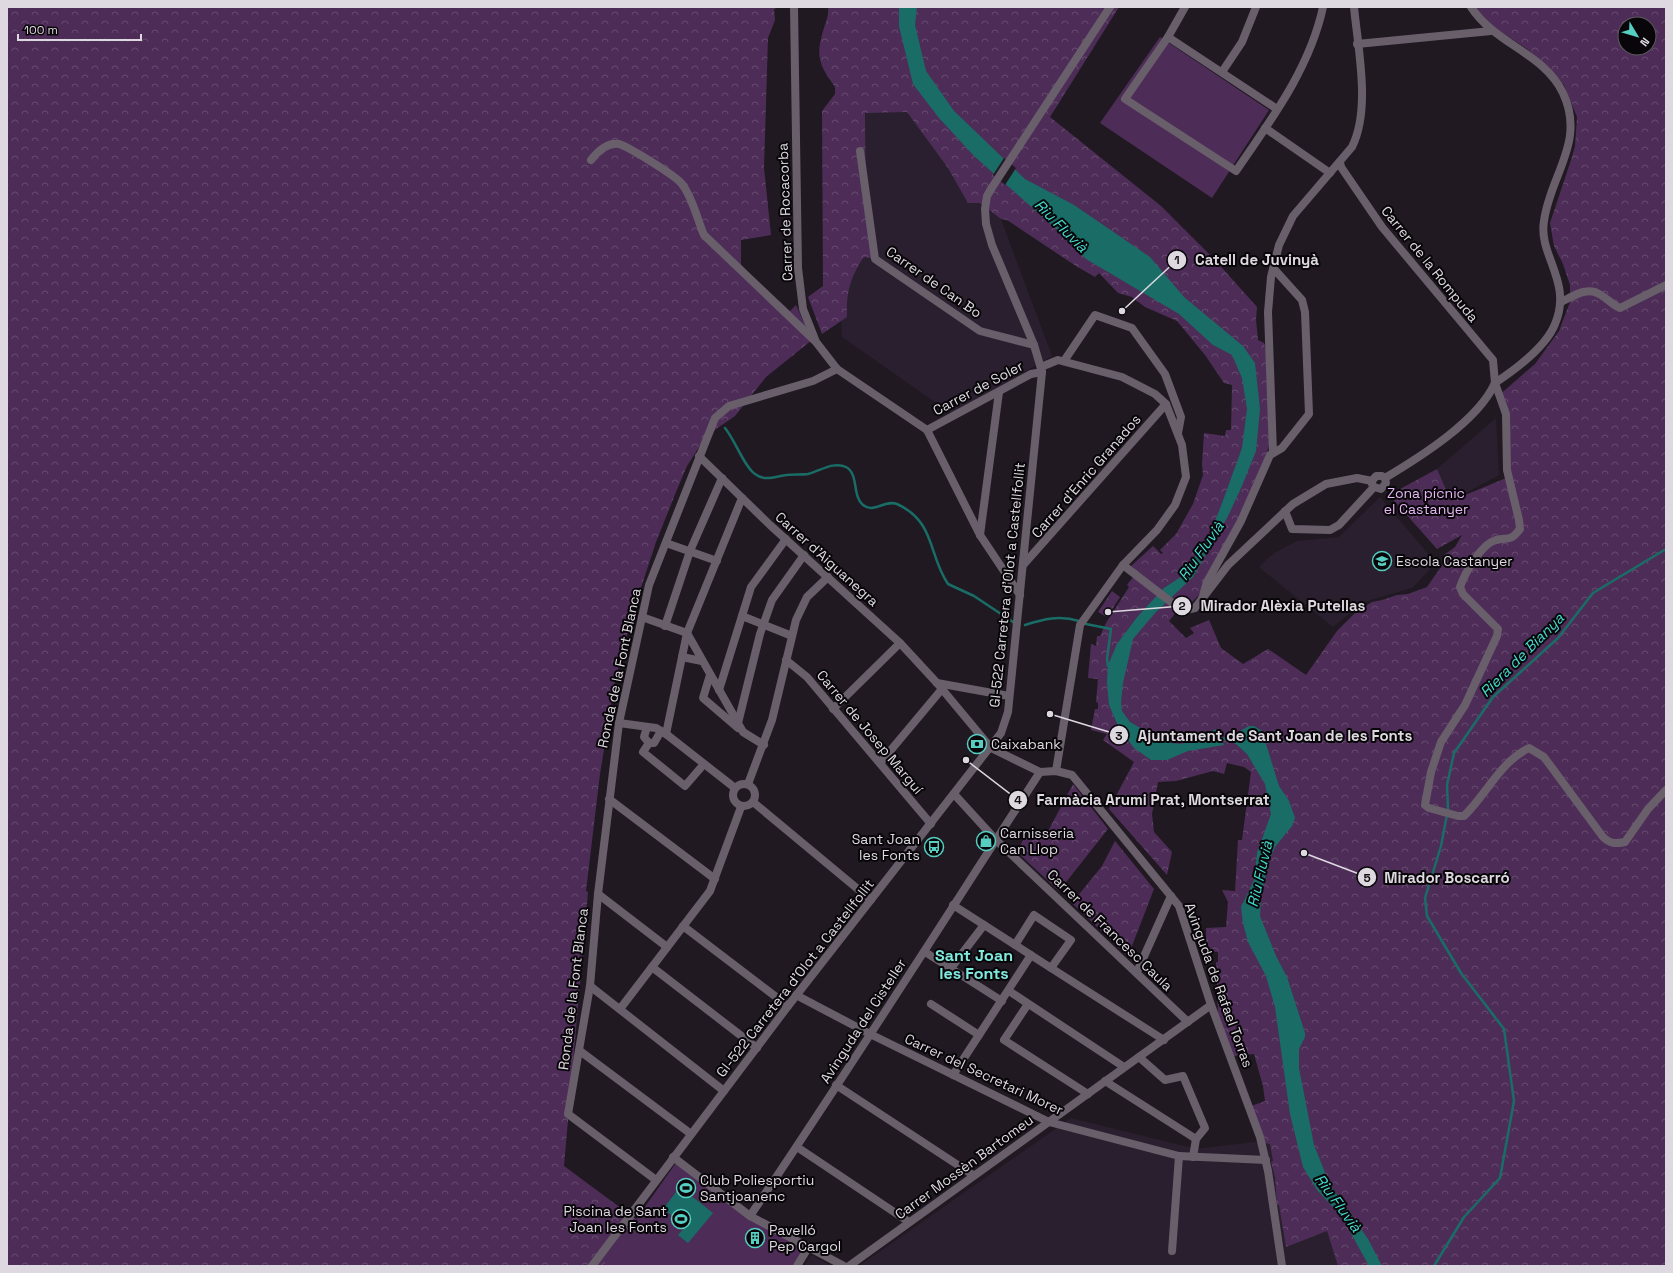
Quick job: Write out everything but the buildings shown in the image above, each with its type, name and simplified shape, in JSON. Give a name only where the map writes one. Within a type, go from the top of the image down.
[{"type":"street","name":"Carrer de Rocacorba","points":[[794,7],[798,268],[803,309],[816,342],[837,369],[927,430]]},
{"type":"street","name":"GI-522 Carretera d'Olot a Castellfollit","points":[[592,1266],[724,1090],[758,1048],[796,995],[1001,733],[1008,712],[1024,564],[1041,369],[1034,345],[992,245],[985,215],[987,196],[1025,135],[1110,7]]},
{"type":"street","points":[[1185,7],[1168,37],[1125,99],[1236,171],[1277,109],[1310,51],[1323,7]]},
{"type":"street","points":[[1222,72],[1242,42],[1256,7]]},
{"type":"street","points":[[1273,453],[1268,312],[1271,277],[1279,245],[1293,216],[1340,162],[1354,142],[1361,120],[1363,104],[1354,7]]},
{"type":"street","points":[[1285,511],[1292,528],[1330,530],[1338,525],[1373,484],[1376,476],[1382,476],[1384,478],[1437,444],[1490,396],[1495,383],[1538,348],[1555,324],[1561,302],[1557,277],[1543,236],[1544,221],[1570,138],[1571,122],[1568,108],[1563,93],[1553,78],[1540,64],[1491,32],[1471,7]]},
{"type":"street","points":[[1358,44],[1491,32]]},
{"type":"street","points":[[1168,37],[1277,109]]},
{"type":"street","points":[[1265,128],[1330,173]]},
{"type":"street","points":[[591,160],[604,146],[619,144],[649,160],[682,184],[693,204],[697,219],[704,235],[816,342]]},
{"type":"street","name":"Carrer de Can Bo","points":[[860,151],[875,258],[980,331],[1034,345]]},
{"type":"street","name":"Carrer de la Rompuda","points":[[1340,162],[1340,167],[1382,227],[1493,360],[1495,383],[1506,414],[1507,470],[1520,520],[1520,529],[1515,536],[1508,540],[1496,540],[1485,546],[1464,576],[1460,587],[1463,594],[1498,629],[1497,636],[1465,705],[1441,742],[1431,772],[1425,805],[1428,808],[1458,816],[1464,816],[1473,807],[1485,789],[1505,767],[1520,752],[1529,748],[1544,757],[1598,832],[1610,843],[1625,842],[1648,809],[1666,790]]},
{"type":"street","points":[[1202,598],[1207,582],[1241,521],[1270,455],[1282,448],[1309,414],[1305,312],[1302,300],[1274,269]]},
{"type":"street","points":[[1561,302],[1582,292],[1592,291],[1598,293],[1620,308],[1666,285]]},
{"type":"street","points":[[1056,771],[1080,625],[1125,566],[1157,530],[1174,505],[1186,477],[1182,445],[1166,404],[1155,394],[1122,377],[1064,361],[1095,315],[1132,328],[1165,374],[1181,417],[1178,434]]},
{"type":"street","name":"Carrer de Soler","points":[[927,430],[1058,360],[1064,361]]},
{"type":"street","name":"Ronda de la Font Blanca","points":[[656,1180],[568,1114],[590,986],[598,894],[619,723],[649,585],[715,418],[729,406],[812,381],[837,369]]},
{"type":"street","points":[[980,536],[999,392]]},
{"type":"street","name":"Carrer d'Enric Granados","points":[[1024,564],[1166,404]]},
{"type":"street","points":[[927,430],[980,536],[1020,595]]},
{"type":"street","name":"Carrer d'Aiguanegra","points":[[699,456],[786,539],[900,643],[939,686],[990,748]]},
{"type":"street","points":[[665,626],[690,551],[722,478]]},
{"type":"street","points":[[1125,566],[1175,605],[1186,610],[1195,608],[1228,565],[1293,504],[1326,484],[1357,478],[1373,484]]},
{"type":"street","points":[[704,764],[685,786],[643,752],[649,743],[654,743],[663,732],[687,633],[742,498]]},
{"type":"street","points":[[719,690],[751,587],[786,539]]},
{"type":"street","points":[[666,543],[716,561]]},
{"type":"street","points":[[738,723],[763,625],[772,600],[804,555]]},
{"type":"street","points":[[748,784],[764,745],[796,620],[807,597],[828,577]]},
{"type":"street","points":[[742,616],[792,636]]},
{"type":"street","points":[[642,617],[687,633],[744,732]]},
{"type":"street","points":[[833,709],[900,643]]},
{"type":"street","points":[[682,657],[702,661]]},
{"type":"street","name":"Carrer de Josep Marguí","points":[[786,660],[807,677],[931,824]]},
{"type":"street","points":[[710,675],[703,698],[744,732],[764,745]]},
{"type":"street","points":[[880,763],[939,686],[1009,696]]},
{"type":"street","points":[[619,723],[647,727],[663,732],[735,788]]},
{"type":"street","points":[[647,727],[644,738],[649,743]]},
{"type":"street","points":[[990,748],[1040,772]]},
{"type":"street","name":"Avinguda de Rafael Torras","points":[[1040,772],[1056,771],[1072,775],[1179,906],[1211,1005],[1260,1137],[1266,1160],[1282,1266]]},
{"type":"street","name":"Avinguda del Cisteller","points":[[750,1216],[925,952],[953,905],[1040,772]]},
{"type":"street","points":[[741,784],[748,784],[754,789],[756,796],[753,802],[748,806],[741,807],[735,803],[732,795],[735,788],[741,784]]},
{"type":"street","name":"Carrer de Francesc Caula","points":[[954,794],[996,840],[1137,972],[1188,1022]]},
{"type":"street","points":[[609,799],[715,879]]},
{"type":"street","points":[[753,802],[871,900]]},
{"type":"street","points":[[620,1009],[710,891],[741,807]]},
{"type":"street","points":[[598,894],[667,946]]},
{"type":"street","points":[[1137,972],[1171,896]]},
{"type":"street","points":[[953,905],[1164,1040]]},
{"type":"street","points":[[1015,945],[1034,916],[1071,940],[1051,968]]},
{"type":"street","points":[[951,968],[984,925]]},
{"type":"street","points":[[683,926],[788,1006]]},
{"type":"street","points":[[925,952],[1002,1001]]},
{"type":"street","points":[[953,1075],[1031,955]]},
{"type":"street","points":[[652,967],[758,1048]]},
{"type":"street","points":[[590,986],[724,1090]]},
{"type":"street","points":[[1009,991],[1124,1067]]},
{"type":"street","name":"Carrer del Secretari Morer","points":[[796,995],[870,1034],[1048,1122],[1179,1156],[1266,1160]]},
{"type":"street","points":[[930,1004],[979,1035]]},
{"type":"street","points":[[1028,1004],[1004,1040],[1088,1094]]},
{"type":"street","name":"Carrer Mossèn Bartomeu","points":[[849,1266],[1211,1005]]},
{"type":"street","points":[[580,1050],[691,1134]]},
{"type":"street","points":[[1139,1057],[1165,1080],[1183,1076],[1205,1128],[1196,1139],[1193,1157]]},
{"type":"street","points":[[1105,1081],[1196,1139]]},
{"type":"street","points":[[836,1085],[973,1176]]},
{"type":"street","points":[[797,1147],[909,1222]]},
{"type":"street","points":[[1172,1251],[1179,1156]]},
{"type":"street","points":[[674,1157],[750,1216],[844,1266]]},
{"type":"street","points":[[797,1266],[808,1248]]},
{"type":"shaded area","points":[[865,106],[906,108],[971,194],[1001,219],[1052,356],[952,414],[842,337],[840,306],[852,266],[867,241]]},
{"type":"shaded area","points":[[1496,418],[1499,475],[1451,501],[1437,469]]},
{"type":"shaded area","points":[[1380,497],[1436,563],[1412,588],[1364,602],[1333,627],[1259,567],[1274,553],[1297,541],[1339,537]]},
{"type":"shaded area","points":[[1071,1118],[1196,1149],[1270,1140],[1286,1246],[1327,1231],[1338,1266],[859,1266]]},
{"type":"shaded area","points":[[811,1255],[832,1266],[804,1266]]},
{"type":"green space","points":[[7,7],[780,7],[774,9],[775,20],[768,38],[764,168],[771,235],[741,240],[741,267],[790,311],[796,305],[812,340],[766,377],[735,416],[716,429],[701,444],[687,466],[656,542],[633,612],[615,681],[600,774],[586,891],[588,892],[564,1166],[637,1220],[603,1266],[7,1266]]},
{"type":"green space","name":"Zona pícnic el Castanyer","points":[[828,7],[1119,7],[1050,117],[1161,206],[1215,260],[1257,307],[1256,320],[1258,340],[1264,343],[1266,349],[1270,441],[1266,457],[1240,519],[1198,596],[1191,603],[1181,606],[1169,621],[1186,638],[1194,633],[1190,628],[1209,620],[1221,648],[1243,664],[1268,649],[1306,675],[1337,631],[1355,613],[1372,602],[1397,595],[1408,594],[1427,587],[1443,564],[1444,555],[1455,547],[1462,535],[1437,549],[1389,495],[1437,469],[1451,501],[1506,478],[1503,419],[1497,397],[1535,364],[1559,331],[1570,302],[1570,285],[1563,264],[1554,246],[1550,223],[1575,146],[1577,117],[1564,85],[1552,71],[1527,49],[1492,26],[1475,7],[1666,7],[1666,1266],[1338,1266],[1327,1231],[1286,1247],[1279,1205],[1277,1205],[1275,1177],[1271,1162],[1273,1161],[1270,1144],[1265,1143],[1251,1106],[1265,1101],[1263,1086],[1254,1054],[1233,1056],[1218,1015],[1216,962],[1218,962],[1218,952],[1206,951],[1206,928],[1226,927],[1228,902],[1222,890],[1235,891],[1238,840],[1242,840],[1251,772],[1244,767],[1227,763],[1224,774],[1213,771],[1176,781],[1158,782],[1152,814],[1154,832],[1172,852],[1167,875],[1109,809],[1134,762],[1103,740],[1107,734],[1091,730],[1095,709],[1098,709],[1098,703],[1096,702],[1098,679],[1088,678],[1091,644],[1096,646],[1097,636],[1100,636],[1106,623],[1129,587],[1127,585],[1134,576],[1140,574],[1131,566],[1153,546],[1161,554],[1163,553],[1160,550],[1176,534],[1193,504],[1203,475],[1202,464],[1204,433],[1225,436],[1226,430],[1231,430],[1232,385],[1224,383],[1205,355],[1177,321],[1145,307],[1132,297],[1118,293],[1099,273],[1095,277],[1076,266],[1007,220],[1001,219],[980,203],[968,203],[948,168],[907,112],[865,113],[866,196],[875,259],[863,258],[855,272],[848,293],[847,317],[822,334],[808,297],[823,286],[822,111],[835,94],[835,87],[822,66],[819,53],[821,38],[827,18]]},
{"type":"green space","points":[[1160,37],[1269,110],[1212,198],[1100,123]]},
{"type":"green space","points":[[1112,591],[1120,597],[1107,617],[1098,612]]},
{"type":"green space","points":[[1073,784],[1108,829],[1059,891],[1017,852],[1028,830],[1046,835]]},
{"type":"green space","points":[[1115,841],[1154,889],[1128,956],[1072,903],[1102,866]]},
{"type":"green space","name":"Club Poliesportiu Santjoanenc","points":[[678,1160],[750,1216],[808,1248],[797,1266],[603,1266]]},
{"type":"water","name":"Riu Fluvià","points":[[899,7],[917,7],[915,25],[926,71],[954,111],[1025,179],[1074,205],[1150,257],[1184,297],[1243,346],[1255,363],[1260,409],[1256,451],[1228,516],[1193,577],[1156,612],[1133,639],[1123,683],[1121,702],[1122,711],[1130,722],[1171,743],[1181,744],[1194,740],[1201,735],[1217,729],[1219,737],[1238,738],[1240,731],[1249,726],[1254,726],[1262,731],[1279,786],[1289,801],[1295,818],[1292,826],[1275,847],[1268,864],[1261,897],[1260,916],[1276,956],[1287,977],[1305,1033],[1305,1037],[1299,1049],[1299,1068],[1314,1145],[1330,1185],[1368,1239],[1382,1266],[1369,1266],[1342,1217],[1317,1190],[1303,1167],[1290,1114],[1275,1007],[1266,976],[1248,942],[1243,923],[1241,907],[1254,880],[1257,853],[1271,814],[1265,784],[1247,754],[1236,744],[1221,739],[1224,745],[1188,751],[1167,760],[1151,760],[1134,748],[1119,728],[1109,705],[1107,682],[1108,665],[1117,644],[1138,616],[1164,588],[1182,576],[1209,536],[1242,448],[1247,409],[1242,378],[1232,355],[1213,345],[1179,314],[1086,259],[1062,234],[974,156],[939,118],[913,84],[899,26]]},
{"type":"water","points":[[680,1187],[713,1213],[688,1243],[678,1235],[686,1226],[663,1209]]},
{"type":"pier","points":[[1004,158],[1016,168],[1005,185],[993,175]]},
{"type":"waterway","points":[[725,428],[751,471],[763,478],[808,474],[837,465],[846,467],[853,475],[858,496],[863,505],[871,508],[888,503],[897,504],[910,511],[919,520],[930,540],[937,562],[948,584],[974,596],[1013,622]]},
{"type":"waterway","name":"Riera de Bianya","points":[[1434,1266],[1464,1217],[1500,1178],[1514,1101],[1504,1029],[1461,973],[1427,916],[1425,898],[1441,846],[1448,809],[1447,785],[1454,753],[1493,697],[1558,638],[1593,593],[1666,549]]},
{"type":"waterway","points":[[1025,625],[1052,618],[1065,618],[1079,621]]},
{"type":"waterway","points":[[1086,624],[1111,629],[1107,659],[1108,666]]},
{"type":"place","name":"Catell de Juvinyà","points":[[1122,311]]},
{"type":"place","name":"Escola Castanyer","points":[[1382,561]]},
{"type":"place","name":"Mirador Alèxia Putellas","points":[[1108,612]]},
{"type":"place","name":"Ajuntament de Sant Joan de les Fonts","points":[[1050,714]]},
{"type":"place","name":"Caixabank","points":[[977,744]]},
{"type":"place","name":"Farmàcia Arumi Prat, Montserrat","points":[[966,760]]},
{"type":"place","name":"Carnisseria Can Llop","points":[[986,841]]},
{"type":"place","name":"Sant Joan les Fonts","points":[[934,847]]},
{"type":"place","name":"Mirador Boscarró","points":[[1304,853]]},
{"type":"place","name":"Club Poliesportiu Santjoanenc","points":[[686,1188]]},
{"type":"place","name":"Piscina de Sant Joan les Fonts","points":[[681,1219]]},
{"type":"place","name":"Pavelló Pep Cargol","points":[[755,1238]]},
{"type":"district","name":"Sant Joan les Fonts","points":[[974,964]]}]
